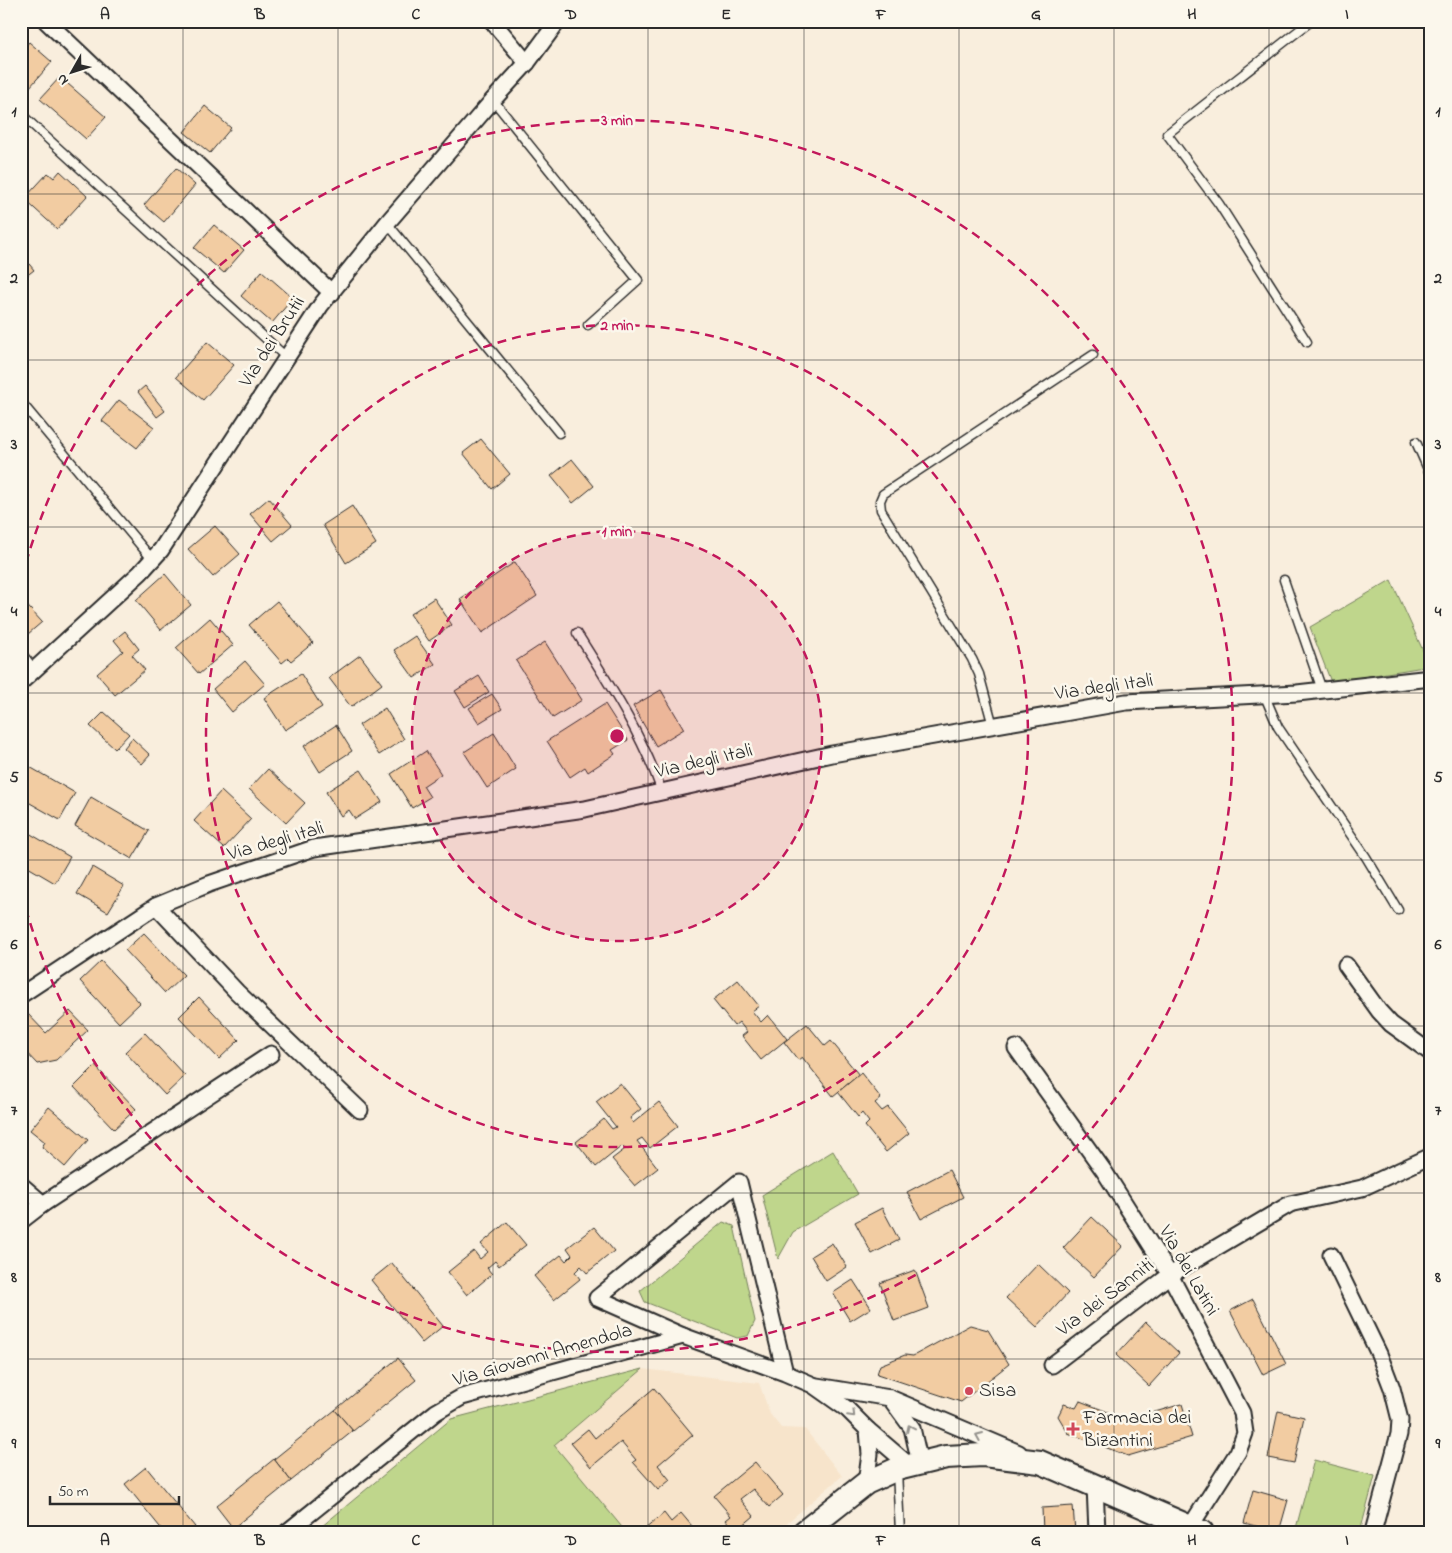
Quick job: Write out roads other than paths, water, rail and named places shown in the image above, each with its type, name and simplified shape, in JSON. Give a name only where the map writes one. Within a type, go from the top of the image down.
[{"type":"street","points":[[46,21],[332,293]]},
{"type":"street","points":[[492,21],[527,63]]},
{"type":"street","name":"Via dei Brutii","points":[[21,682],[140,573],[161,550],[322,304],[387,223],[527,63],[558,21]]},
{"type":"street","name":"Via degli Itali","points":[[21,995],[156,906],[209,884],[314,848],[584,809],[832,754],[1126,702],[1322,690],[1431,678]]},
{"type":"street","points":[[156,906],[238,992],[360,1110]]},
{"type":"street","points":[[1346,965],[1379,1011],[1391,1024],[1431,1053]]},
{"type":"street","name":"Via dei Latini","points":[[1016,1048],[1104,1170],[1170,1276],[1242,1413],[1245,1433],[1238,1452],[1196,1529]]},
{"type":"street","points":[[21,1221],[43,1204],[271,1054]]},
{"type":"street","name":"Via dei Sanniti","points":[[1052,1365],[1170,1276],[1290,1204],[1362,1188],[1431,1156]]},
{"type":"street","points":[[786,1373],[739,1182],[598,1298],[683,1336],[786,1373],[813,1385],[847,1409],[909,1466]]},
{"type":"street","points":[[21,1185],[43,1204]]},
{"type":"street","points":[[1331,1255],[1379,1354],[1392,1388],[1400,1420],[1373,1532]]},
{"type":"street","name":"Via Giovanni Amendola","points":[[287,1532],[436,1412],[462,1397],[683,1336]]},
{"type":"street","points":[[813,1385],[890,1398],[1196,1529]]},
{"type":"street","points":[[890,1398],[912,1428],[909,1466]]},
{"type":"street","points":[[866,1483],[870,1454],[868,1430]]},
{"type":"street","points":[[804,1532],[866,1483],[909,1466],[946,1458],[982,1455],[1040,1462]]},
{"type":"street","points":[[1095,1486],[1098,1532]]},
{"type":"lane","points":[[1307,342],[1219,204],[1167,134],[1311,21]]},
{"type":"lane","points":[[493,100],[638,280],[588,325]]},
{"type":"lane","points":[[22,115],[287,358]]},
{"type":"lane","points":[[387,223],[559,433]]},
{"type":"lane","points":[[993,726],[979,674],[972,659],[881,510],[880,501],[883,494],[1093,355]]},
{"type":"lane","points":[[21,402],[152,559]]},
{"type":"lane","points":[[1416,442],[1431,476]]},
{"type":"lane","points":[[1284,580],[1322,690]]},
{"type":"lane","points":[[577,633],[617,696],[653,766],[662,792]]},
{"type":"lane","points":[[21,654],[35,670]]},
{"type":"lane","points":[[1264,694],[1278,727],[1366,857],[1398,910]]},
{"type":"lane","points":[[900,1532],[909,1466]]},
{"type":"place","name":"Sisa","points":[[969,1391]]},
{"type":"place","name":"Farmacia dei Bizantini","points":[[1073,1429]]}]
